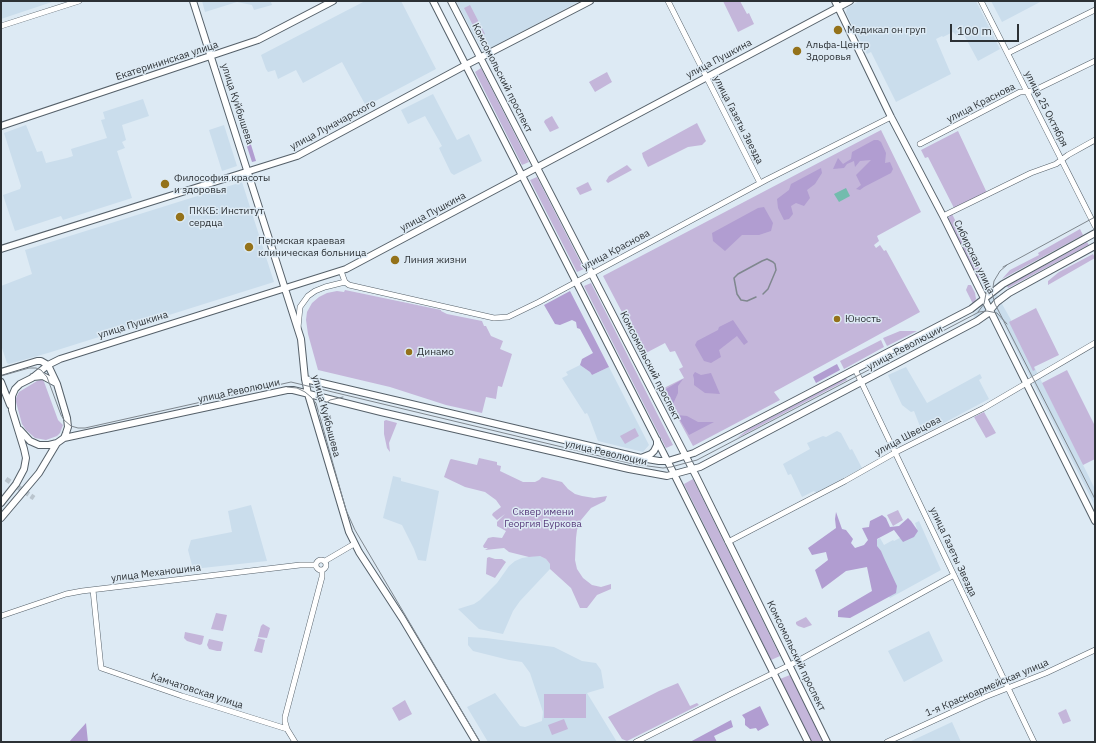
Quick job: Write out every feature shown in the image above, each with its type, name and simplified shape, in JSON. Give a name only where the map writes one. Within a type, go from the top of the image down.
[{"type":"main road","name":"улица Куйбышева","points":[[193,1],[298,329],[302,346],[308,394],[354,544],[370,571],[402,618],[476,742]]},
{"type":"main road","name":"Екатерининская улица","points":[[1,126],[258,40],[333,1]]},
{"type":"main road","points":[[433,1],[675,474],[808,742]]},
{"type":"main road","name":"Комсомольский проспект","points":[[451,1],[686,456],[827,742]]},
{"type":"main road","name":"улица Луначарского","points":[[1,249],[248,172],[305,152],[466,65],[590,1]]},
{"type":"main road","name":"Сибирская улица","points":[[835,1],[891,117],[943,216],[1095,520]]},
{"type":"main road","name":"улица Пушкина","points":[[1,372],[37,361],[48,365],[74,355],[341,271],[366,260],[850,1]]},
{"type":"main road","name":"улица Революции","points":[[305,379],[641,458],[668,461],[686,456],[971,309],[1003,284],[1095,233]]},
{"type":"main road","name":"улица Революции","points":[[64,438],[286,390],[293,390],[629,469],[667,476],[700,467],[747,444],[798,415],[977,321],[1009,293],[1095,246]]},
{"type":"main road","points":[[1,518],[39,473],[57,443],[64,438],[66,433],[68,424],[57,384],[48,365],[15,389],[12,396],[12,410]]},
{"type":"main road","points":[[32,378],[43,376],[57,384]]},
{"type":"main road","points":[[1,383],[12,410],[26,458],[24,469],[16,484],[1,503]]},
{"type":"main road","points":[[18,428],[30,441],[39,445],[57,443]]},
{"type":"main road","points":[[641,458],[651,454],[654,451],[657,445],[657,440]]},
{"type":"street","points":[[1,26],[79,1]]},
{"type":"street","name":"улица Газеты Звезда","points":[[668,1],[760,183]]},
{"type":"street","name":"улица 25 Октября","points":[[981,1],[1095,226]]},
{"type":"street","points":[[1008,53],[1095,10]]},
{"type":"street","name":"улица Краснова","points":[[920,144],[1020,92],[1033,90],[1095,60]]},
{"type":"street","name":"улица Краснова","points":[[345,282],[349,285],[494,318],[508,317],[520,312],[760,183],[891,117]]},
{"type":"street","points":[[943,216],[1031,173],[1056,164],[1095,140]]},
{"type":"street","points":[[298,329],[300,307],[308,296],[325,287],[345,282],[341,271]]},
{"type":"street","name":"улица Швецова","points":[[728,542],[896,452],[984,408],[1095,343]]},
{"type":"street","name":"улица Газеты Звезда","points":[[855,369],[1034,742]]},
{"type":"street","name":"улица Механошина","points":[[1,616],[66,594],[300,565],[316,565],[320,560],[325,562],[354,544]]},
{"type":"street","points":[[295,742],[287,729],[285,717],[322,577],[322,570],[326,566],[325,562]]},
{"type":"street","points":[[316,565],[322,570]]},
{"type":"street","points":[[639,741],[790,665],[954,575]]},
{"type":"street","name":"Камчатовская улица","points":[[93,590],[101,668],[182,696],[287,729]]},
{"type":"street","name":"1-я Красноармейская улица","points":[[887,742],[985,697],[1046,673],[1095,650]]},
{"type":"shaded area","points":[[1,1],[55,1],[1,19]]},
{"type":"shaded area","points":[[202,1],[273,1],[271,2],[272,5],[254,10],[252,5],[237,2],[205,12]]},
{"type":"shaded area","points":[[365,1],[401,1],[436,69],[366,106],[342,62],[303,83],[296,70],[278,79],[275,70],[268,72],[261,55]]},
{"type":"shaded area","points":[[456,1],[580,1],[485,51],[482,50]]},
{"type":"shaded area","points":[[859,1],[976,1],[1000,49],[978,61],[963,33],[957,36],[953,32],[936,39],[951,74],[896,102],[871,52],[867,54],[846,13],[847,8]]},
{"type":"shaded area","points":[[991,1],[1042,1],[1002,22]]},
{"type":"shaded area","points":[[433,94],[457,140],[469,134],[482,161],[454,175],[451,173],[439,148],[442,146],[425,116],[408,124],[401,110]]},
{"type":"shaded area","points":[[143,99],[149,116],[122,125],[126,140],[122,142],[125,148],[117,151],[132,198],[63,220],[61,216],[15,231],[3,195],[20,189],[21,186],[4,133],[26,125],[37,152],[42,151],[46,163],[67,158],[73,156],[71,149],[107,138],[101,120],[105,119],[103,112]]},
{"type":"shaded area","points":[[241,112],[256,161],[252,162],[236,113]]},
{"type":"shaded area","points":[[224,125],[237,166],[222,171],[209,130]]},
{"type":"shaded area","points":[[874,140],[881,142],[886,153],[885,163],[890,162],[893,169],[891,173],[860,190],[856,189],[861,185],[856,175],[871,160],[860,161],[855,167],[854,161],[847,164],[844,168],[833,169],[838,158],[843,164],[851,159],[852,152]]},
{"type":"shaded area","points":[[821,168],[822,173],[815,184],[807,190],[810,198],[804,206],[796,203],[791,206],[793,214],[789,219],[784,220],[778,208],[777,199],[789,190],[791,184]]},
{"type":"shaded area","points":[[242,182],[274,282],[48,353],[9,364],[7,363],[1,345],[1,286],[32,274],[25,250]]},
{"type":"shaded area","points":[[846,188],[850,196],[839,202],[834,194]]},
{"type":"shaded area","points":[[764,207],[773,223],[771,231],[759,235],[742,235],[725,251],[713,241],[712,233],[758,208]]},
{"type":"shaded area","points":[[570,291],[609,367],[592,375],[580,365],[582,359],[593,353],[580,329],[577,328],[576,322],[572,320],[560,325],[555,324],[544,305]]},
{"type":"shaded area","points":[[984,295],[997,295],[1011,320],[1095,489],[1095,506],[1002,321],[988,315],[975,319],[973,315],[982,304]]},
{"type":"shaded area","points":[[733,320],[748,342],[744,345],[737,336],[719,350],[721,357],[711,363],[704,361],[695,345],[697,341]]},
{"type":"shaded area","points":[[837,364],[840,370],[816,383],[813,377]]},
{"type":"shaded area","points":[[580,365],[592,375],[609,367],[649,445],[643,452],[598,441],[587,413],[585,414],[562,378],[568,375],[566,372]]},
{"type":"shaded area","points":[[906,367],[927,403],[980,374],[982,378],[979,380],[989,399],[923,434],[914,411],[911,412],[902,405],[888,375]]},
{"type":"shaded area","points":[[695,372],[701,375],[711,373],[720,394],[705,393],[694,385],[693,375]]},
{"type":"shaded area","points":[[683,379],[678,386],[678,393],[673,404],[666,389]]},
{"type":"shaded area","points":[[677,415],[687,416],[698,422],[714,422],[689,435]]},
{"type":"shaded area","points":[[837,431],[841,433],[850,450],[852,449],[862,468],[816,493],[814,491],[802,497],[791,474],[788,475],[783,464],[810,449],[807,443],[823,436],[826,437]]},
{"type":"shaded area","points":[[393,476],[401,478],[401,481],[439,491],[426,561],[418,560],[402,525],[383,518]]},
{"type":"shaded area","points":[[251,505],[267,561],[193,569],[188,550],[191,540],[232,532],[228,511]]},
{"type":"shaded area","points":[[836,512],[842,529],[846,530],[853,539],[851,543],[855,548],[864,545],[868,540],[862,528],[869,527],[870,521],[882,515],[886,518],[890,527],[899,526],[908,518],[918,531],[914,537],[903,542],[894,530],[877,539],[877,546],[881,551],[897,586],[896,593],[850,618],[838,617],[838,611],[872,591],[867,567],[846,571],[822,589],[815,570],[828,560],[826,552],[812,555],[808,548],[836,528]]},
{"type":"shaded area","points":[[919,521],[941,570],[890,598],[863,547],[880,538],[884,545],[893,540],[894,541],[917,529],[915,523]]},
{"type":"shaded area","points":[[540,556],[546,559],[550,564],[550,569],[520,601],[513,611],[503,634],[479,629],[458,609],[474,604],[480,600],[497,583],[509,566],[515,561],[522,558]]},
{"type":"shaded area","points":[[929,631],[943,661],[904,682],[888,651]]},
{"type":"shaded area","points":[[468,637],[554,647],[582,661],[596,663],[601,670],[604,688],[587,693],[617,742],[488,742],[467,707],[495,693],[520,726],[525,727],[542,721],[543,712],[530,673],[522,662],[473,651],[468,645]]},
{"type":"shaded area","points":[[760,706],[769,725],[758,731],[756,728],[750,729],[745,725],[745,719],[742,715]]},
{"type":"shaded area","points":[[731,720],[733,727],[714,736],[717,742],[690,742]]},
{"type":"shaded area","points":[[952,722],[961,742],[909,742]]},
{"type":"shaded area","points":[[86,723],[88,742],[69,742]]},
{"type":"green space","points":[[723,1],[740,1],[747,14],[749,13],[754,24],[738,32]]},
{"type":"green space","points":[[470,5],[485,34],[479,37],[464,8]]},
{"type":"green space","points":[[481,68],[529,162],[522,165],[475,72]]},
{"type":"green space","points":[[607,72],[612,82],[595,92],[589,82]]},
{"type":"green space","points":[[552,116],[559,128],[550,132],[544,122]]},
{"type":"green space","points":[[697,123],[706,141],[702,145],[688,147],[648,167],[642,153]]},
{"type":"green space","points":[[881,130],[921,212],[877,236],[879,241],[874,245],[876,248],[880,245],[884,251],[886,250],[920,312],[774,392],[780,400],[693,446],[662,389],[684,378],[679,369],[683,367],[675,351],[670,352],[665,343],[644,354],[630,328],[632,323],[628,316],[624,316],[603,276]]},
{"type":"green space","points":[[958,131],[987,193],[954,208],[928,157],[925,158],[921,150]]},
{"type":"green space","points":[[627,165],[632,170],[608,183],[606,181],[609,176]]},
{"type":"green space","points":[[537,177],[584,269],[577,272],[530,180]]},
{"type":"green space","points":[[588,182],[592,190],[580,195],[576,188]]},
{"type":"green space","points":[[952,214],[983,275],[978,278],[948,218]]},
{"type":"green space","points":[[1080,229],[1083,235],[1002,279],[1010,270],[1039,255],[1038,253]]},
{"type":"green space","points":[[1087,242],[1089,245],[1008,288],[1007,286]]},
{"type":"green space","points":[[1093,254],[1095,258],[1048,285],[1048,281],[1059,272]]},
{"type":"green space","points":[[591,283],[673,445],[666,448],[584,286]]},
{"type":"green space","points":[[968,285],[971,285],[975,293],[976,299],[973,304],[966,290]]},
{"type":"green space","name":"Динамо","points":[[345,290],[441,310],[447,314],[482,321],[491,336],[503,341],[500,349],[512,354],[502,387],[498,386],[496,399],[486,397],[482,413],[446,405],[390,387],[318,370],[308,334],[306,320],[307,312],[312,303],[319,297],[327,293],[337,291],[344,292]]},
{"type":"green space","points":[[1036,308],[1059,355],[1034,367],[1035,370],[1033,371],[1009,322]]},
{"type":"green space","points":[[900,331],[917,331],[887,346],[883,338]]},
{"type":"green space","points":[[881,340],[884,347],[844,369],[840,361]]},
{"type":"green space","points":[[1067,370],[1095,426],[1095,459],[1083,465],[1042,383]]},
{"type":"green space","points":[[846,378],[847,380],[737,438],[747,430]]},
{"type":"green space","points":[[43,379],[58,420],[63,425],[57,436],[46,440],[35,438],[26,430],[22,424],[16,402],[19,392]]},
{"type":"green space","points":[[984,412],[996,433],[986,438],[974,417]]},
{"type":"green space","points":[[386,420],[397,423],[389,443],[390,452],[387,448],[384,434],[384,421]]},
{"type":"green space","points":[[635,428],[639,436],[625,444],[620,436]]},
{"type":"green space","name":"Сквер имени Георгия Буркова","points":[[479,458],[497,462],[497,465],[501,466],[500,471],[523,482],[535,482],[542,477],[562,482],[575,494],[594,498],[607,496],[605,501],[591,508],[581,520],[577,530],[575,560],[577,569],[583,578],[592,585],[601,587],[611,584],[611,589],[597,595],[587,608],[580,608],[571,588],[550,569],[550,564],[546,559],[540,556],[529,557],[509,552],[504,548],[485,550],[488,548],[484,548],[483,546],[488,538],[502,538],[506,531],[497,526],[497,522],[505,514],[497,520],[492,515],[501,507],[496,500],[485,492],[465,487],[444,477],[451,459],[477,465]]},
{"type":"green space","points":[[693,479],[780,656],[771,660],[684,484]]},
{"type":"green space","points":[[898,510],[903,520],[893,526],[887,515]]},
{"type":"green space","points":[[487,558],[502,559],[506,562],[495,578],[486,574]]},
{"type":"green space","points":[[216,613],[227,615],[223,631],[211,629]]},
{"type":"green space","points":[[806,617],[812,625],[804,628],[796,624],[796,622]]},
{"type":"green space","points":[[263,624],[270,628],[267,638],[258,637]]},
{"type":"green space","points":[[185,632],[204,636],[202,644],[200,645],[187,641],[184,638]]},
{"type":"green space","points":[[258,638],[265,640],[262,653],[254,651]]},
{"type":"green space","points":[[209,639],[223,642],[221,651],[209,649],[207,645]]},
{"type":"green space","points":[[790,675],[823,742],[811,742],[780,679]]},
{"type":"green space","points":[[678,683],[690,706],[697,703],[699,705],[627,741],[622,739],[608,717]]},
{"type":"green space","points":[[544,694],[586,694],[586,718],[544,718]]},
{"type":"green space","points":[[405,700],[412,714],[399,721],[392,708]]},
{"type":"green space","points":[[1066,709],[1071,721],[1063,724],[1058,713]]},
{"type":"green space","points":[[564,719],[568,729],[552,735],[548,725]]},
{"type":"tunnel","points":[[6,479],[34,498]]},
{"type":"tram line","points":[[1003,267],[1095,217]]},
{"type":"tram line","points":[[1007,265],[1000,271],[994,281],[992,293],[995,304],[1095,499]]},
{"type":"tram line","points":[[978,312],[984,304],[988,283]]},
{"type":"tram line","points":[[1,376],[29,368],[41,370],[47,377],[64,420],[71,426],[78,428],[85,428],[291,382],[633,464],[663,468],[697,460],[979,312],[987,311],[997,313],[1007,324]]},
{"type":"tram line","points":[[287,387],[297,388],[305,392],[316,403],[346,510],[355,530],[480,742]]},
{"type":"tram line","points":[[323,420],[323,411],[326,403],[330,400],[343,397]]},
{"type":"railway","points":[[756,297],[747,301],[741,300],[737,294],[734,278],[738,274],[767,259],[775,264],[776,270],[768,289],[763,294]]},
{"type":"place","name":"Медикал он груп","points":[[838,30]]},
{"type":"place","name":"Альфа-Центр Здоровья","points":[[797,51]]},
{"type":"place","name":"Философия красоты и здоровья","points":[[165,184]]},
{"type":"place","name":"ПККБ: Институт сердца","points":[[180,217]]},
{"type":"place","name":"Пермская краевая клиническая больница","points":[[249,247]]},
{"type":"place","name":"Линия жизни","points":[[395,260]]},
{"type":"place","name":"Юность","points":[[837,319]]},
{"type":"place","name":"Динамо","points":[[409,352]]}]
